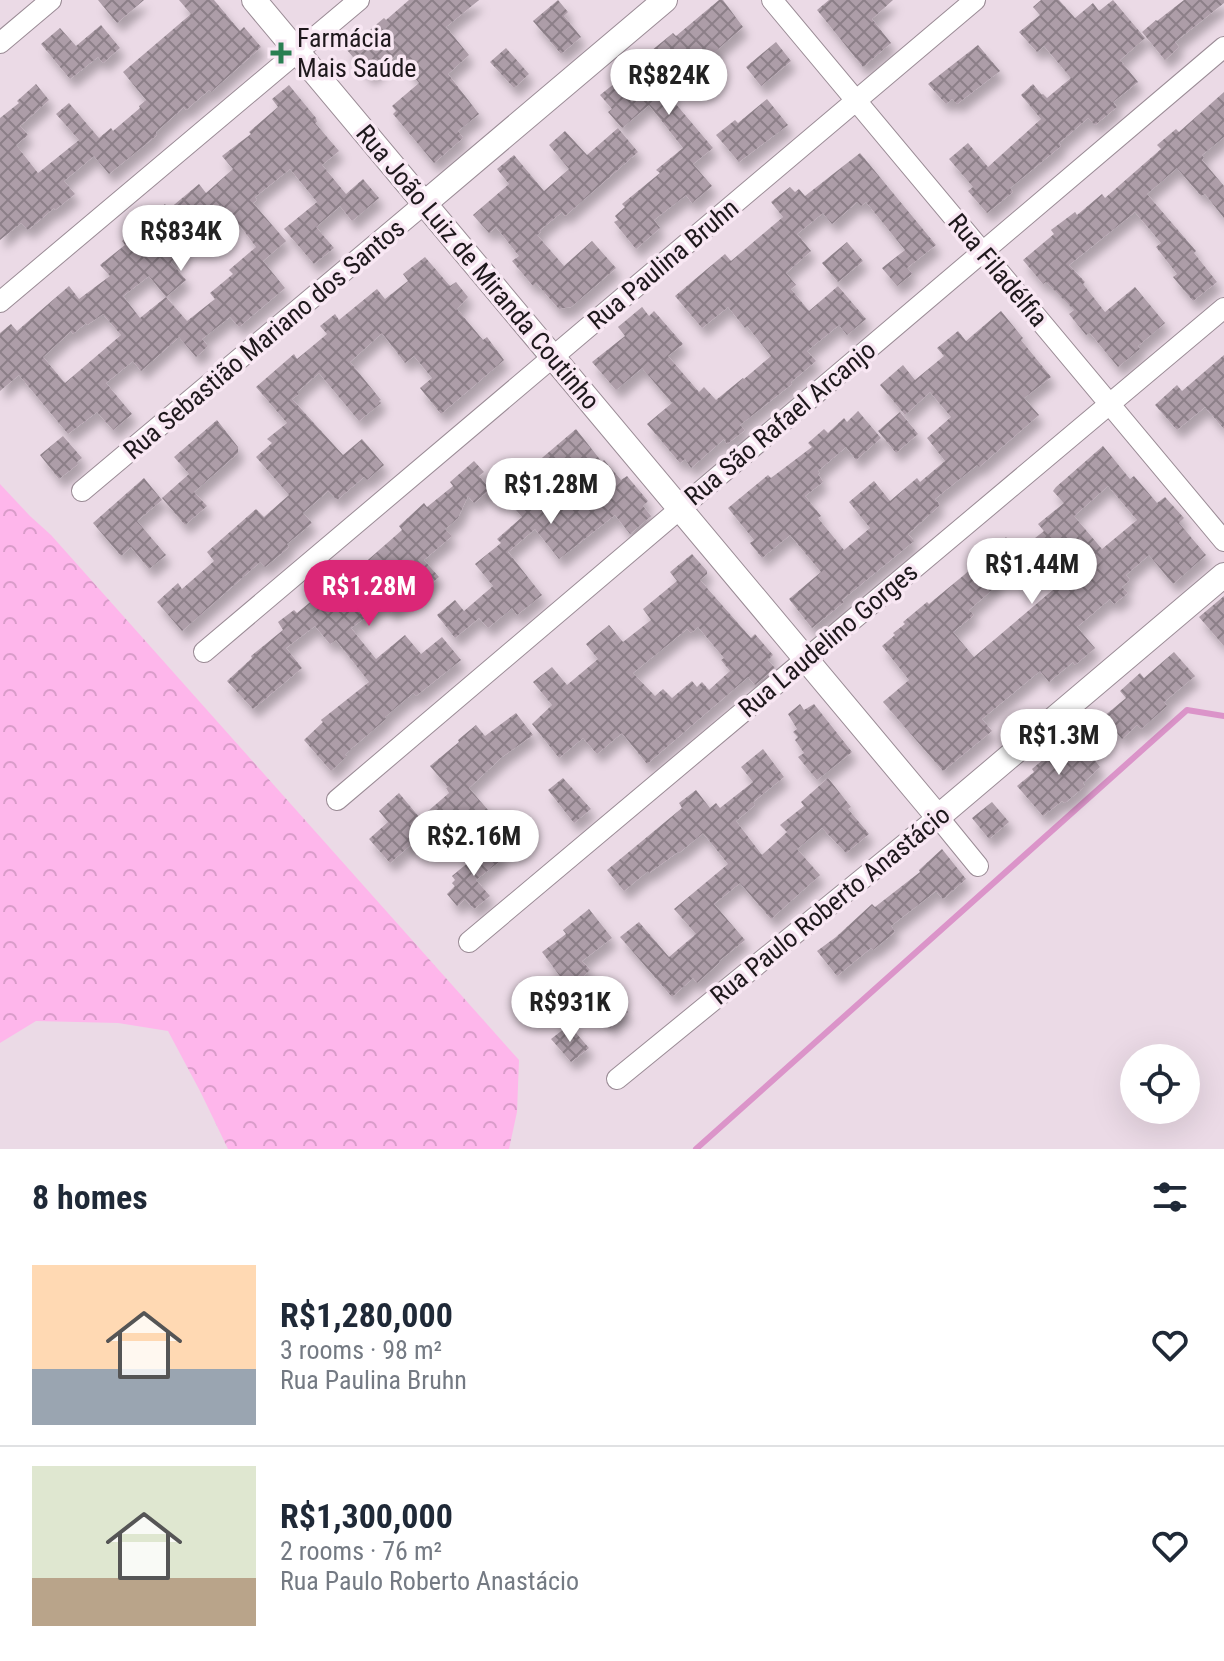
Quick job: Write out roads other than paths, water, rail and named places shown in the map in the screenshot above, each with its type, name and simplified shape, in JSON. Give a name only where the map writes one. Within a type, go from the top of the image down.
[{"type":"street","points":[[0,43],[51,0]]},
{"type":"street","name":"Rua João Luiz de Miranda Coutinho","points":[[254,0],[978,866]]},
{"type":"street","points":[[0,302],[359,0]]},
{"type":"street","name":"Rua Sebastião Mariano dos Santos","points":[[82,491],[665,0]]},
{"type":"street","name":"Rua Filadélfia","points":[[772,0],[1224,541]]},
{"type":"street","name":"Rua Paulina Bruhn","points":[[204,652],[975,0]]},
{"type":"street","name":"Rua São Rafael Arcanjo","points":[[337,800],[1224,47]]},
{"type":"street","name":"Rua Laudelino Gorges","points":[[469,942],[1224,308]]},
{"type":"street","name":"Rua Paulo Roberto Anastácio","points":[[617,1079],[938,817],[1224,575]]},
{"type":"waterway","points":[[696,1149],[1187,710],[1224,716]]},
{"type":"place","name":"Farmácia Mais Saúde","points":[[281,53]]}]
